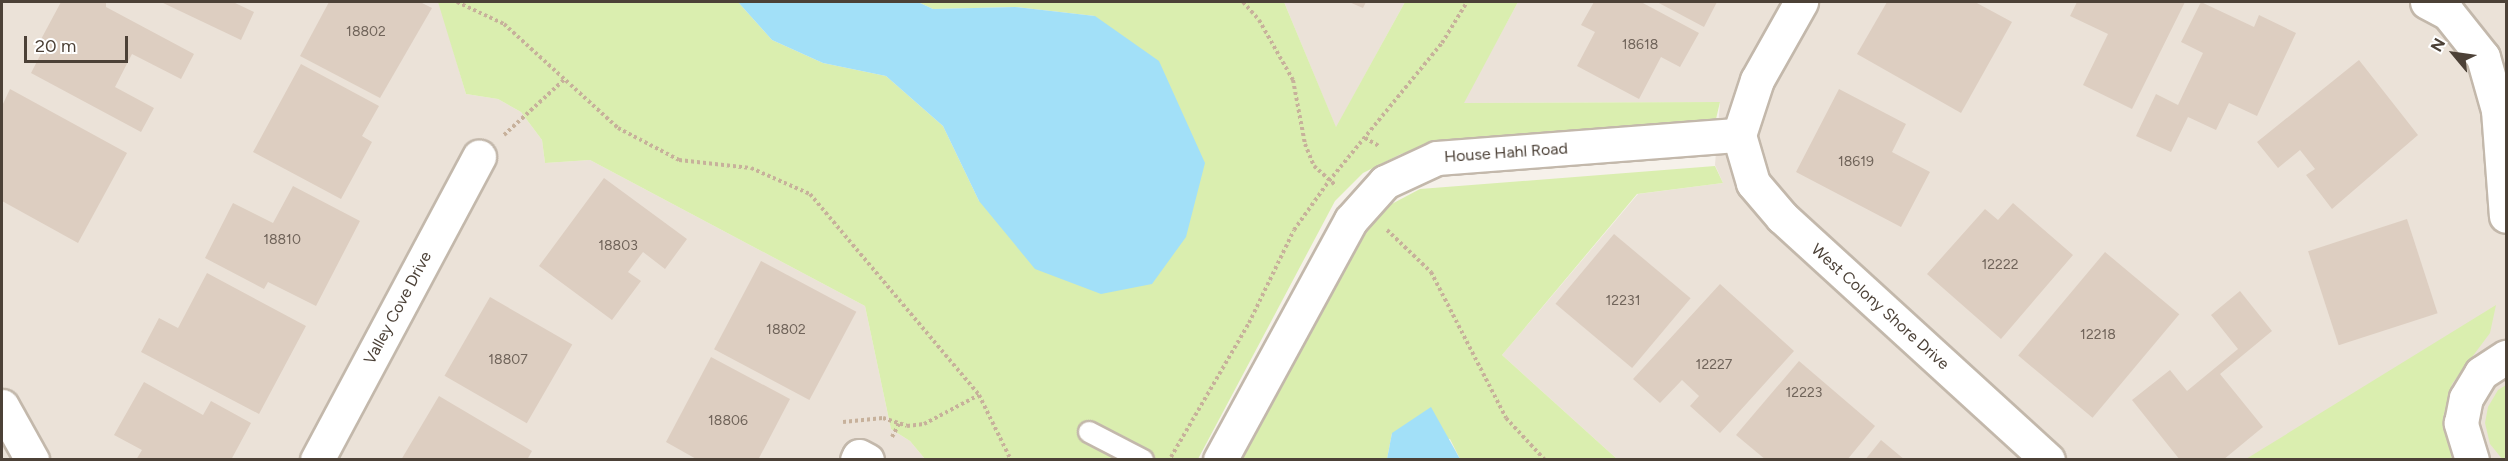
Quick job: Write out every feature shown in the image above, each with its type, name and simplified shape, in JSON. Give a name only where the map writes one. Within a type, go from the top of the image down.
[{"type":"street","points":[[1739,135],[1757,80],[1801,2]]},
{"type":"street","points":[[2427,2],[2448,13],[2483,57],[2498,110],[2506,216]]},
{"type":"street","name":"House Hahl Road","points":[[1220,459],[1351,220],[1385,182],[1437,158],[1739,135]]},
{"type":"street","name":"West Colony Shore Drive","points":[[1739,135],[1753,183],[1782,218],[2048,459]]},
{"type":"street","name":"Valley Cove Drive","points":[[317,459],[479,158]]},
{"type":"street","points":[[2472,459],[2461,423],[2466,398],[2481,373],[2506,357]]},
{"type":"street","points":[[2,406],[32,459]]},
{"type":"lane","points":[[1089,432],[1143,459]]},
{"type":"path","points":[[457,2],[504,24],[618,128],[679,160],[751,168],[810,194],[979,396],[1011,459]]},
{"type":"path","points":[[479,158],[565,79]]},
{"type":"path","points":[[843,422],[883,417],[907,426],[924,424],[979,396]]},
{"type":"shaded area","points":[[2,2],[439,2],[466,94],[498,99],[521,112],[542,140],[545,163],[590,160],[865,306],[891,429],[910,441],[925,459],[2,459]]},
{"type":"shaded area","points":[[1284,2],[1405,2],[1336,128]]},
{"type":"shaded area","points":[[1518,2],[2506,2],[2506,459],[1617,459],[1502,355],[1638,194],[1723,183],[1715,165],[1720,102],[1463,103]]},
{"type":"green space","points":[[438,2],[738,2],[772,40],[823,63],[886,76],[943,126],[979,201],[1095,16],[1015,7],[933,9],[918,2],[1284,2],[1336,127],[1405,2],[1518,2],[1464,103],[1720,102],[1716,119],[1688,127],[1444,143],[1401,154],[1363,173],[1335,201],[1198,459],[925,459],[910,441],[891,429],[865,306],[590,160],[545,163],[542,140],[521,112],[498,99],[466,94]]},
{"type":"green space","points":[[1715,166],[1723,183],[1637,194],[1502,355],[1617,459],[1460,459],[1450,439],[1392,433],[1387,459],[1241,460],[1354,249],[1386,207],[1420,189]]},
{"type":"green space","points":[[2496,305],[2490,333],[2452,384],[2443,418],[2452,459],[2246,459]]},
{"type":"green space","points":[[2506,385],[2506,459],[2503,460],[2490,444],[2485,423],[2488,407],[2498,390]]},
{"type":"water","points":[[738,2],[918,2],[933,9],[1015,7],[1095,16],[1159,61],[1205,163],[1186,237],[1152,284],[1101,294],[1035,269],[979,201],[943,126],[886,76],[823,63],[772,40]]},
{"type":"water","points":[[1431,407],[1460,459],[1387,459],[1392,433]]},
{"type":"building","points":[[61,2],[106,2],[106,7],[194,54],[181,79],[132,54],[115,87],[154,108],[141,132],[31,73],[45,46],[39,43]]},
{"type":"building","points":[[161,2],[233,2],[254,12],[241,40]]},
{"type":"building","points":[[329,2],[420,2],[432,8],[380,98],[300,56]]},
{"type":"building","points":[[1349,2],[1366,2],[1363,8]]},
{"type":"building","points":[[1594,2],[1641,2],[1699,33],[1680,67],[1661,57],[1639,99],[1577,66],[1595,32],[1581,25]]},
{"type":"building","points":[[1657,2],[1717,2],[1704,27]]},
{"type":"building","points":[[1887,2],[1975,2],[2012,22],[1961,113],[1857,54]]},
{"type":"building","points":[[2077,2],[2185,2],[2132,109],[2083,85],[2108,34],[2070,16]]},
{"type":"building","points":[[2201,2],[2254,27],[2259,15],[2296,33],[2257,116],[2229,103],[2216,130],[2188,117],[2171,152],[2136,136],[2156,94],[2178,105],[2203,53],[2181,42]]},
{"type":"building","points":[[2359,60],[2418,135],[2332,209],[2306,175],[2315,169],[2300,150],[2278,168],[2257,142]]},
{"type":"building","points":[[301,64],[379,106],[362,136],[372,142],[341,199],[253,152]]},
{"type":"building","points":[[10,89],[127,153],[78,243],[2,201],[2,106]]},
{"type":"building","points":[[1839,89],[1906,124],[1892,152],[1930,172],[1901,227],[1796,172]]},
{"type":"building","points":[[604,178],[687,239],[665,269],[643,252],[628,272],[641,281],[612,320],[539,266]]},
{"type":"building","points":[[293,186],[360,221],[316,306],[268,282],[264,289],[205,258],[233,203],[273,223]]},
{"type":"building","points":[[2013,203],[2073,255],[2001,339],[1927,274],[1985,209],[1998,220]]},
{"type":"building","points":[[2407,219],[2438,313],[2339,345],[2308,251]]},
{"type":"building","points":[[1614,234],[1691,298],[1632,368],[1556,304]]},
{"type":"building","points":[[2105,252],[2179,314],[2093,418],[2018,355]]},
{"type":"building","points":[[761,261],[856,312],[809,400],[714,349]]},
{"type":"building","points":[[207,273],[306,326],[259,414],[141,352],[159,318],[178,328]]},
{"type":"building","points":[[1720,284],[1794,351],[1720,433],[1690,406],[1699,396],[1682,380],[1660,403],[1633,379]]},
{"type":"building","points":[[2240,291],[2272,331],[2220,374],[2263,427],[2223,460],[2180,460],[2132,400],[2170,370],[2187,391],[2238,349],[2211,315]]},
{"type":"building","points":[[490,297],[572,344],[527,423],[444,376]]},
{"type":"building","points":[[711,357],[790,399],[758,460],[698,460],[666,442]]},
{"type":"building","points":[[1799,361],[1875,426],[1847,460],[1766,460],[1736,435]]},
{"type":"building","points":[[144,382],[203,415],[211,401],[251,423],[231,460],[136,460],[142,450],[114,435]]},
{"type":"building","points":[[439,396],[532,451],[527,460],[401,460]]},
{"type":"building","points":[[1881,440],[1905,460],[1865,460]]}]
